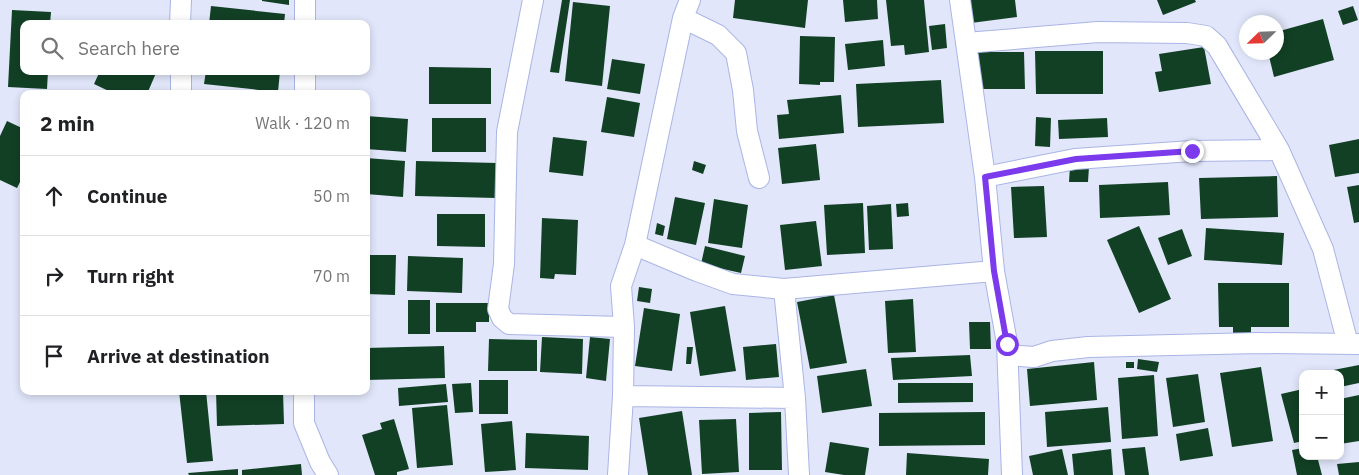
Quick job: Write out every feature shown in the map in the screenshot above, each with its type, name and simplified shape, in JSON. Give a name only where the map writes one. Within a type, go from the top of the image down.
[{"type":"street","points":[[180,20],[181,0]]},
{"type":"street","points":[[305,0],[305,20]]},
{"type":"street","points":[[533,0],[507,132],[504,264],[498,309],[502,318],[508,324],[624,327]]},
{"type":"street","points":[[960,0],[966,43],[985,177],[994,271],[1009,354],[1034,356],[1052,351],[1088,347],[1258,343],[1353,344],[1323,249],[1279,150],[1217,46],[1206,36],[1187,33],[1098,32],[966,43]]},
{"type":"street","points":[[618,475],[623,396],[624,327],[621,286],[635,244],[686,9],[718,35],[736,53],[743,90],[747,131],[759,178]]},
{"type":"street","points":[[181,75],[181,90]]},
{"type":"street","points":[[305,75],[305,90]]},
{"type":"street","points":[[985,177],[1076,159],[1192,151],[1279,150]]},
{"type":"street","points":[[635,244],[733,284],[784,289],[994,271]]},
{"type":"street","points":[[784,289],[795,398],[799,475]]},
{"type":"street","points":[[1007,344],[1012,475]]},
{"type":"street","points":[[304,395],[304,423],[320,462],[328,475]]},
{"type":"street","points":[[623,396],[795,398]]},
{"type":"building","points":[[289,0],[289,5],[262,1]]},
{"type":"building","points":[[562,0],[570,0],[559,73],[550,72]]},
{"type":"building","points":[[735,0],[808,0],[805,28],[733,18]]},
{"type":"building","points":[[843,0],[877,0],[878,19],[845,22]]},
{"type":"building","points":[[886,0],[924,0],[929,52],[905,55],[904,45],[891,46]]},
{"type":"building","points":[[969,0],[1015,0],[1017,17],[971,23]]},
{"type":"building","points":[[1157,0],[1195,0],[1196,2],[1163,15]]},
{"type":"building","points":[[573,2],[610,6],[602,86],[565,81]]},
{"type":"building","points":[[211,6],[285,14],[284,20],[209,20]]},
{"type":"building","points":[[1353,6],[1358,20],[1343,25],[1338,11]]},
{"type":"building","points":[[12,10],[51,12],[50,20],[20,20],[20,75],[48,75],[47,89],[8,87]]},
{"type":"building","points":[[1323,19],[1334,60],[1274,77],[1270,60],[1284,60],[1284,30]]},
{"type":"building","points":[[945,24],[947,48],[932,50],[929,26]]},
{"type":"building","points":[[800,36],[835,37],[834,82],[820,82],[820,85],[799,84]]},
{"type":"building","points":[[883,40],[885,66],[848,70],[845,44]]},
{"type":"building","points":[[1204,47],[1211,84],[1159,92],[1155,72],[1162,71],[1159,54]]},
{"type":"building","points":[[1035,51],[1103,51],[1103,94],[1036,94]]},
{"type":"building","points":[[972,52],[1024,52],[1025,89],[972,89]]},
{"type":"building","points":[[612,59],[645,64],[640,94],[607,89]]},
{"type":"building","points":[[429,67],[491,68],[491,104],[429,104]]},
{"type":"building","points":[[98,75],[155,75],[149,90],[107,90],[94,84]]},
{"type":"building","points":[[205,75],[280,75],[278,90],[260,90],[204,84]]},
{"type":"building","points":[[941,80],[944,123],[858,127],[856,84]]},
{"type":"building","points":[[841,95],[844,133],[779,139],[777,115],[789,114],[787,100]]},
{"type":"building","points":[[607,97],[640,103],[634,137],[601,132]]},
{"type":"building","points":[[370,116],[408,119],[406,152],[370,149]]},
{"type":"building","points":[[1036,117],[1051,118],[1050,147],[1035,146]]},
{"type":"building","points":[[432,118],[486,118],[486,152],[432,152]]},
{"type":"building","points":[[1107,118],[1108,137],[1059,139],[1058,120]]},
{"type":"building","points":[[7,121],[20,127],[20,182],[17,188],[0,180],[0,136]]},
{"type":"building","points":[[553,137],[587,141],[583,176],[549,172]]},
{"type":"building","points":[[1359,139],[1359,173],[1335,177],[1329,145]]},
{"type":"building","points":[[816,144],[820,180],[782,184],[778,148]]},
{"type":"building","points":[[370,158],[405,161],[403,197],[370,194]]},
{"type":"building","points":[[416,161],[497,163],[496,198],[415,196]]},
{"type":"building","points":[[694,161],[706,165],[703,174],[692,170]]},
{"type":"building","points":[[1070,166],[1089,167],[1088,182],[1069,182]]},
{"type":"building","points":[[1277,176],[1278,217],[1201,219],[1199,178]]},
{"type":"building","points":[[1168,182],[1170,215],[1100,218],[1099,185]]},
{"type":"building","points":[[1359,185],[1359,222],[1354,223],[1347,187]]},
{"type":"building","points":[[1044,186],[1047,237],[1014,238],[1011,187]]},
{"type":"building","points":[[675,197],[705,203],[696,245],[667,239]]},
{"type":"building","points":[[714,199],[748,205],[742,248],[708,243]]},
{"type":"building","points":[[863,203],[865,253],[827,255],[824,205]]},
{"type":"building","points":[[908,203],[909,216],[897,217],[896,204]]},
{"type":"building","points":[[891,204],[893,249],[869,250],[867,206]]},
{"type":"building","points":[[437,214],[485,214],[485,247],[437,246]]},
{"type":"building","points":[[542,218],[578,220],[576,275],[555,274],[554,279],[540,278]]},
{"type":"building","points":[[816,221],[822,266],[785,270],[780,225]]},
{"type":"building","points":[[657,223],[665,226],[663,236],[655,234]]},
{"type":"building","points":[[1139,226],[1171,299],[1139,313],[1107,240]]},
{"type":"building","points":[[1206,228],[1284,233],[1282,265],[1204,260]]},
{"type":"building","points":[[1182,229],[1192,256],[1168,265],[1158,238]]},
{"type":"building","points":[[705,246],[745,256],[741,273],[701,264]]},
{"type":"building","points":[[370,255],[396,255],[395,295],[370,294]]},
{"type":"building","points":[[408,256],[463,258],[462,293],[407,291]]},
{"type":"building","points":[[1218,283],[1289,283],[1289,327],[1251,327],[1251,337],[1233,337],[1233,327],[1219,327]]},
{"type":"building","points":[[639,287],[652,289],[650,303],[637,301]]},
{"type":"building","points":[[834,295],[847,363],[810,369],[797,302]]},
{"type":"building","points":[[913,299],[916,352],[888,353],[885,301]]},
{"type":"building","points":[[408,300],[430,300],[430,334],[408,334]]},
{"type":"building","points":[[436,303],[489,303],[489,322],[476,322],[476,332],[436,332]]},
{"type":"building","points":[[725,306],[736,371],[700,376],[690,312]]},
{"type":"building","points":[[644,308],[680,314],[672,371],[635,366]]},
{"type":"building","points":[[969,322],[990,322],[991,349],[970,349]]},
{"type":"building","points":[[542,337],[583,339],[582,374],[540,372]]},
{"type":"building","points":[[590,337],[610,339],[606,381],[586,378]]},
{"type":"building","points":[[489,339],[537,340],[537,371],[488,371]]},
{"type":"building","points":[[776,344],[779,377],[746,380],[743,347]]},
{"type":"building","points":[[444,346],[445,378],[370,380],[370,348]]},
{"type":"building","points":[[687,347],[693,347],[691,364],[686,364]]},
{"type":"building","points":[[970,355],[972,376],[893,380],[891,358]]},
{"type":"building","points":[[1138,359],[1159,362],[1157,372],[1137,369]]},
{"type":"building","points":[[1094,362],[1097,400],[1030,406],[1027,369]]},
{"type":"building","points":[[1126,362],[1134,362],[1134,368],[1126,368]]},
{"type":"building","points":[[1359,365],[1359,383],[1344,386],[1344,370],[1333,370]]},
{"type":"building","points":[[1261,367],[1273,441],[1232,447],[1220,373]]},
{"type":"building","points":[[866,369],[872,406],[822,413],[817,376]]},
{"type":"building","points":[[1198,374],[1205,422],[1173,427],[1166,378]]},
{"type":"building","points":[[1154,375],[1158,436],[1122,439],[1118,378]]},
{"type":"building","points":[[479,380],[508,380],[508,414],[479,414]]},
{"type":"building","points":[[471,383],[473,412],[455,413],[452,384]]},
{"type":"building","points":[[898,383],[973,383],[973,402],[898,403]]},
{"type":"building","points":[[446,384],[448,402],[399,406],[398,388]]},
{"type":"building","points":[[1299,390],[1299,442],[1294,443],[1281,394]]},
{"type":"building","points":[[179,395],[206,395],[213,461],[187,463]]},
{"type":"building","points":[[216,395],[283,395],[284,424],[217,426]]},
{"type":"building","points":[[1359,395],[1359,441],[1344,443],[1344,398]]},
{"type":"building","points":[[447,405],[453,465],[417,468],[412,408]]},
{"type":"building","points":[[1108,407],[1111,442],[1047,447],[1045,412]]},
{"type":"building","points":[[682,411],[692,475],[648,475],[639,418]]},
{"type":"building","points":[[781,412],[782,470],[749,470],[749,413]]},
{"type":"building","points":[[985,412],[985,445],[879,446],[879,413]]},
{"type":"building","points":[[394,419],[409,469],[397,472],[397,475],[375,475],[362,435],[382,429],[380,423]]},
{"type":"building","points":[[736,419],[739,472],[702,474],[699,420]]},
{"type":"building","points":[[512,421],[516,470],[485,472],[481,424]]},
{"type":"building","points":[[1208,428],[1213,456],[1180,461],[1176,434]]},
{"type":"building","points":[[526,433],[589,436],[588,470],[525,468]]},
{"type":"building","points":[[830,442],[869,448],[865,475],[844,475],[825,472]]},
{"type":"building","points":[[1145,447],[1149,475],[1125,475],[1122,449]]},
{"type":"building","points":[[1062,449],[1068,475],[1033,475],[1029,456]]},
{"type":"building","points":[[1111,449],[1113,475],[1074,475],[1072,454]]},
{"type":"building","points":[[1299,449],[1299,460],[1318,460],[1322,475],[1297,475],[1292,450]]},
{"type":"building","points":[[907,453],[989,459],[988,475],[906,475]]},
{"type":"building","points":[[1359,462],[1359,475],[1339,475],[1337,464]]},
{"type":"building","points":[[301,464],[302,475],[242,475],[242,470]]},
{"type":"building","points":[[238,469],[238,475],[189,475],[188,473]]},
{"type":"route","points":[[1007,344],[994,271],[985,177],[1076,159],[1192,151]]}]
